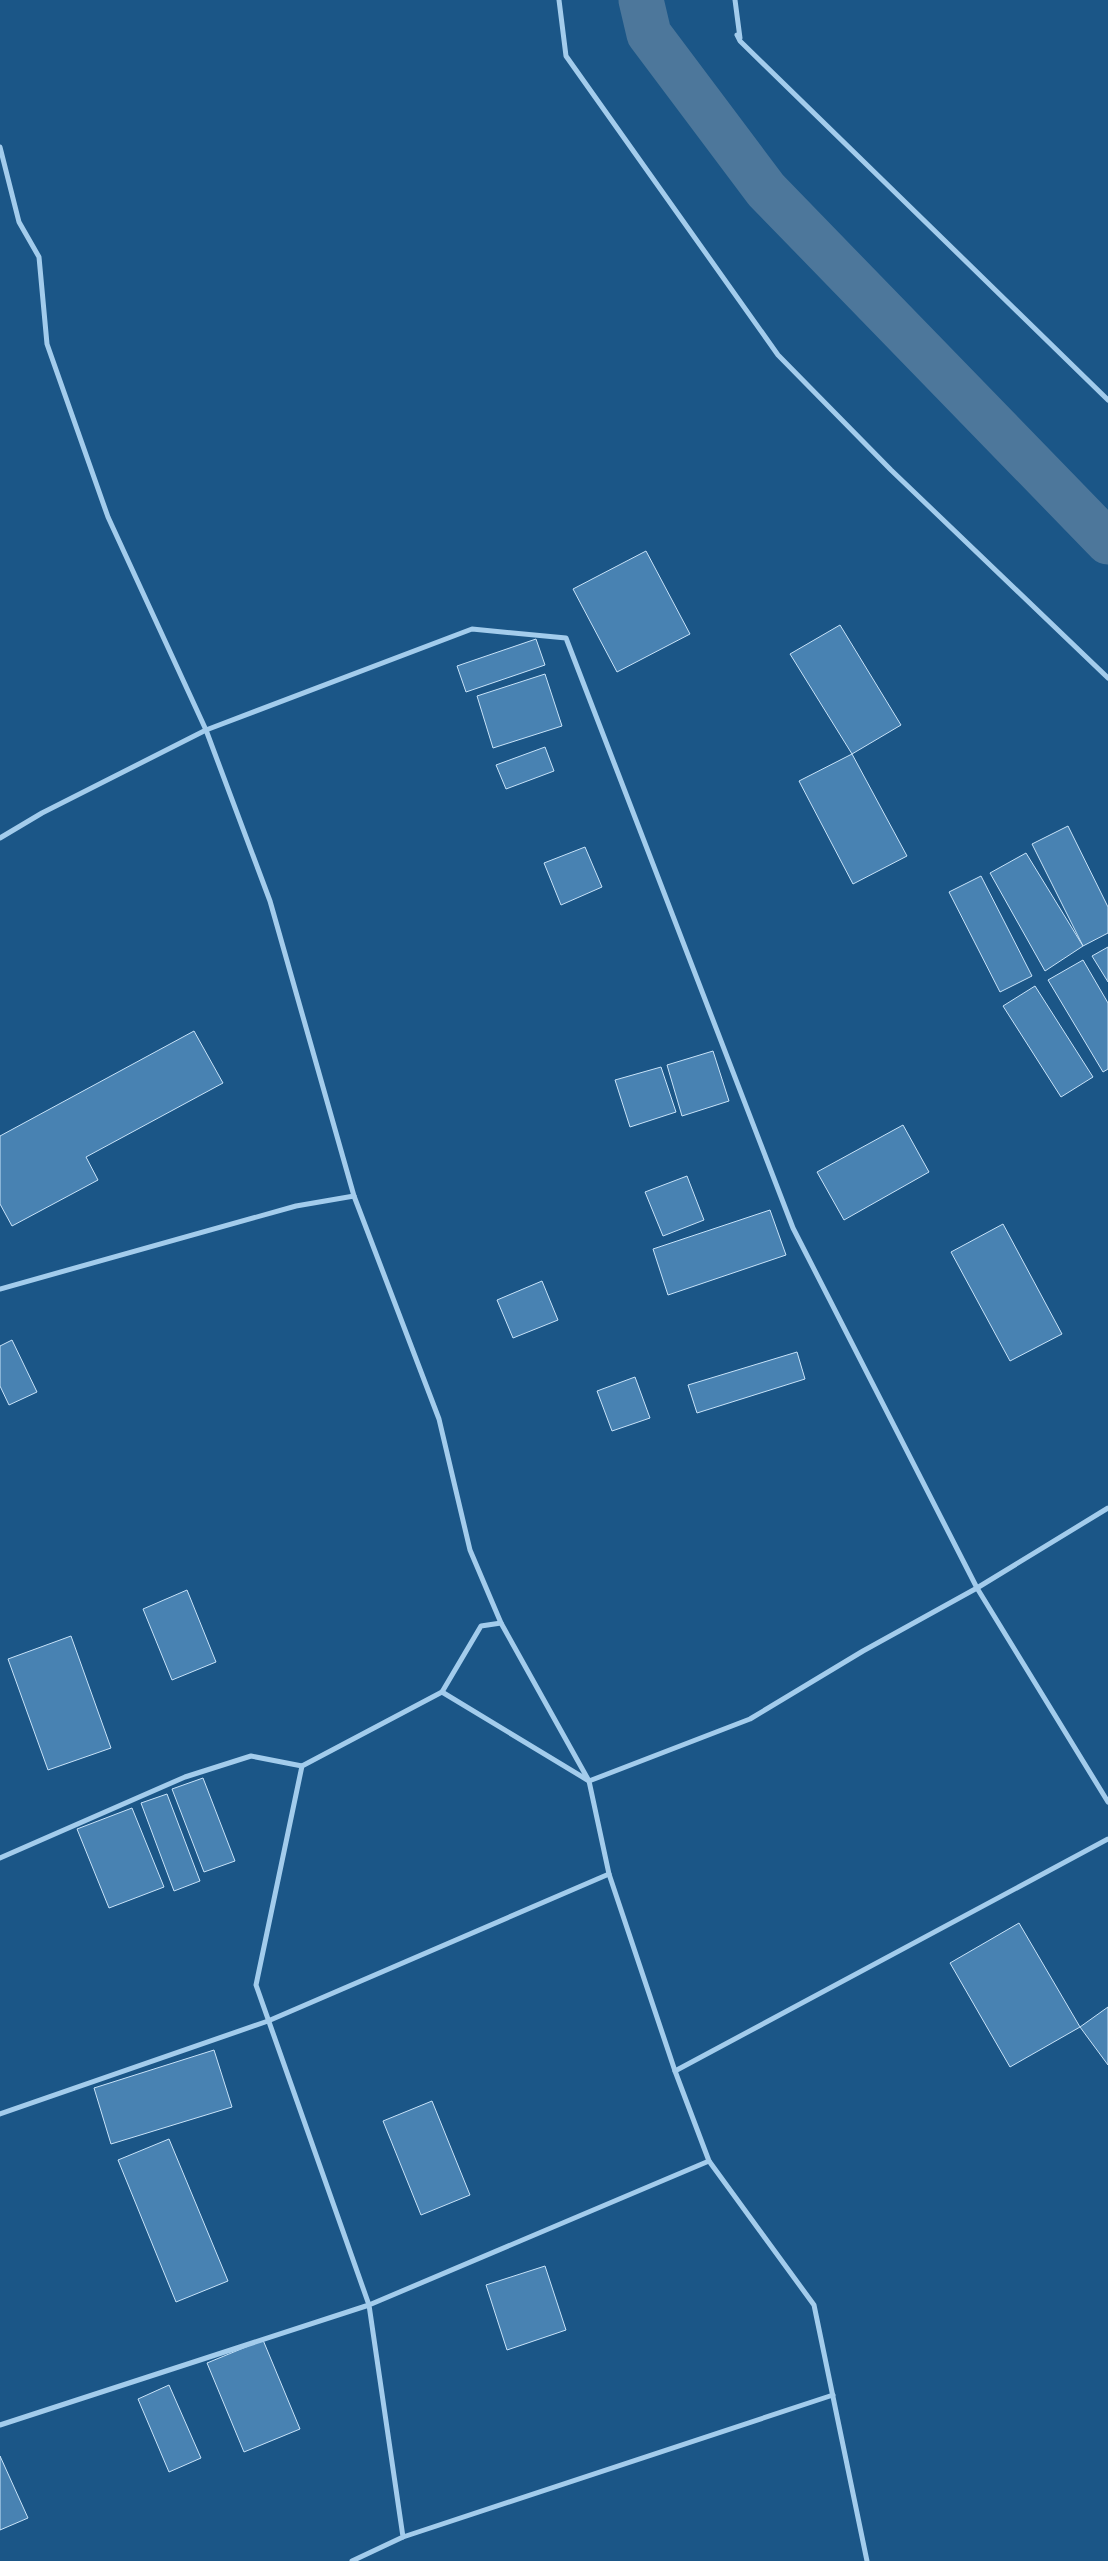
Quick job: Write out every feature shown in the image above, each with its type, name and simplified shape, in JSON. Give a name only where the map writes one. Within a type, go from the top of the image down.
[{"type":"street","points":[[559,0],[566,56],[778,355],[890,470],[1108,678]]},
{"type":"street","points":[[734,0],[740,41]]},
{"type":"street","points":[[736,35],[1108,400]]},
{"type":"street","points":[[0,147],[19,222],[39,257],[48,344],[108,517],[206,730],[270,901],[354,1196],[439,1419],[470,1550],[501,1623],[589,1781],[609,1874],[675,2071],[709,2161],[814,2305],[867,2561]]},
{"type":"street","points":[[0,838],[42,813],[206,730],[472,629],[566,638],[792,1228],[977,1588],[1108,1802]]},
{"type":"street","points":[[0,1289],[296,1206],[354,1196]]},
{"type":"street","points":[[589,1781],[750,1719],[863,1651],[977,1588],[1108,1508]]},
{"type":"street","points":[[0,1858],[185,1778],[251,1756],[302,1766],[442,1692],[481,1626],[501,1623]]},
{"type":"street","points":[[442,1692],[589,1781]]},
{"type":"street","points":[[302,1766],[256,1985],[368,2305],[403,2537]]},
{"type":"street","points":[[675,2071],[1108,1839]]},
{"type":"street","points":[[0,2114],[268,2021],[609,1874]]},
{"type":"street","points":[[0,2425],[368,2305],[709,2161]]},
{"type":"street","points":[[352,2561],[403,2537],[833,2396]]},
{"type":"building","points":[[646,551],[690,634],[617,672],[573,589]]},
{"type":"building","points":[[840,625],[901,725],[852,754],[790,654]]},
{"type":"building","points":[[536,639],[545,665],[466,692],[457,666]]},
{"type":"building","points":[[545,674],[562,726],[493,748],[477,696]]},
{"type":"building","points":[[545,747],[554,771],[506,789],[496,765]]},
{"type":"building","points":[[852,754],[907,856],[853,884],[799,781]]},
{"type":"building","points":[[1068,826],[1108,907],[1108,933],[1083,946],[1032,844]]},
{"type":"building","points":[[585,847],[602,887],[561,905],[544,863]]},
{"type":"building","points":[[1026,853],[1083,946],[1045,971],[990,873]]},
{"type":"building","points":[[981,876],[1032,976],[1000,992],[949,892]]},
{"type":"building","points":[[1108,947],[1108,982],[1092,956]]},
{"type":"building","points":[[1083,960],[1108,1003],[1108,1069],[1103,1072],[1048,980]]},
{"type":"building","points":[[1035,986],[1093,1077],[1061,1097],[1003,1006]]},
{"type":"building","points":[[194,1031],[223,1083],[86,1157],[98,1180],[12,1226],[0,1204],[0,1136]]},
{"type":"building","points":[[713,1051],[729,1101],[682,1116],[667,1065]]},
{"type":"building","points":[[661,1067],[676,1112],[630,1127],[615,1080]]},
{"type":"building","points":[[903,1125],[929,1172],[844,1220],[817,1172]]},
{"type":"building","points":[[687,1176],[704,1220],[663,1236],[645,1192]]},
{"type":"building","points":[[770,1210],[786,1255],[668,1295],[653,1249]]},
{"type":"building","points":[[1003,1224],[1062,1334],[1010,1361],[951,1252]]},
{"type":"building","points":[[542,1281],[558,1320],[513,1338],[497,1300]]},
{"type":"building","points":[[12,1340],[37,1392],[9,1405],[0,1386],[0,1346]]},
{"type":"building","points":[[797,1352],[805,1379],[697,1413],[688,1385]]},
{"type":"building","points":[[635,1377],[650,1418],[612,1431],[597,1391]]},
{"type":"building","points":[[187,1590],[216,1662],[172,1680],[143,1609]]},
{"type":"building","points":[[71,1636],[111,1748],[48,1770],[8,1659]]},
{"type":"building","points":[[203,1778],[235,1861],[204,1872],[172,1789]]},
{"type":"building","points":[[167,1794],[200,1881],[174,1891],[141,1803]]},
{"type":"building","points":[[132,1808],[164,1887],[109,1908],[77,1829]]},
{"type":"building","points":[[1019,1923],[1080,2027],[1010,2067],[950,1963]]},
{"type":"building","points":[[1108,2007],[1108,2065],[1080,2027]]},
{"type":"building","points":[[214,2050],[232,2107],[111,2144],[94,2088]]},
{"type":"building","points":[[432,2101],[470,2195],[421,2215],[383,2121]]},
{"type":"building","points":[[169,2139],[228,2281],[176,2302],[118,2160]]},
{"type":"building","points":[[545,2266],[566,2330],[507,2350],[486,2285]]},
{"type":"building","points":[[263,2340],[300,2429],[244,2452],[207,2363]]},
{"type":"building","points":[[169,2385],[201,2458],[169,2472],[138,2399]]},
{"type":"building","points":[[0,2456],[28,2518],[0,2530]]},
{"type":"waterway","points":[[641,0],[649,34],[766,190],[1108,542]]}]
